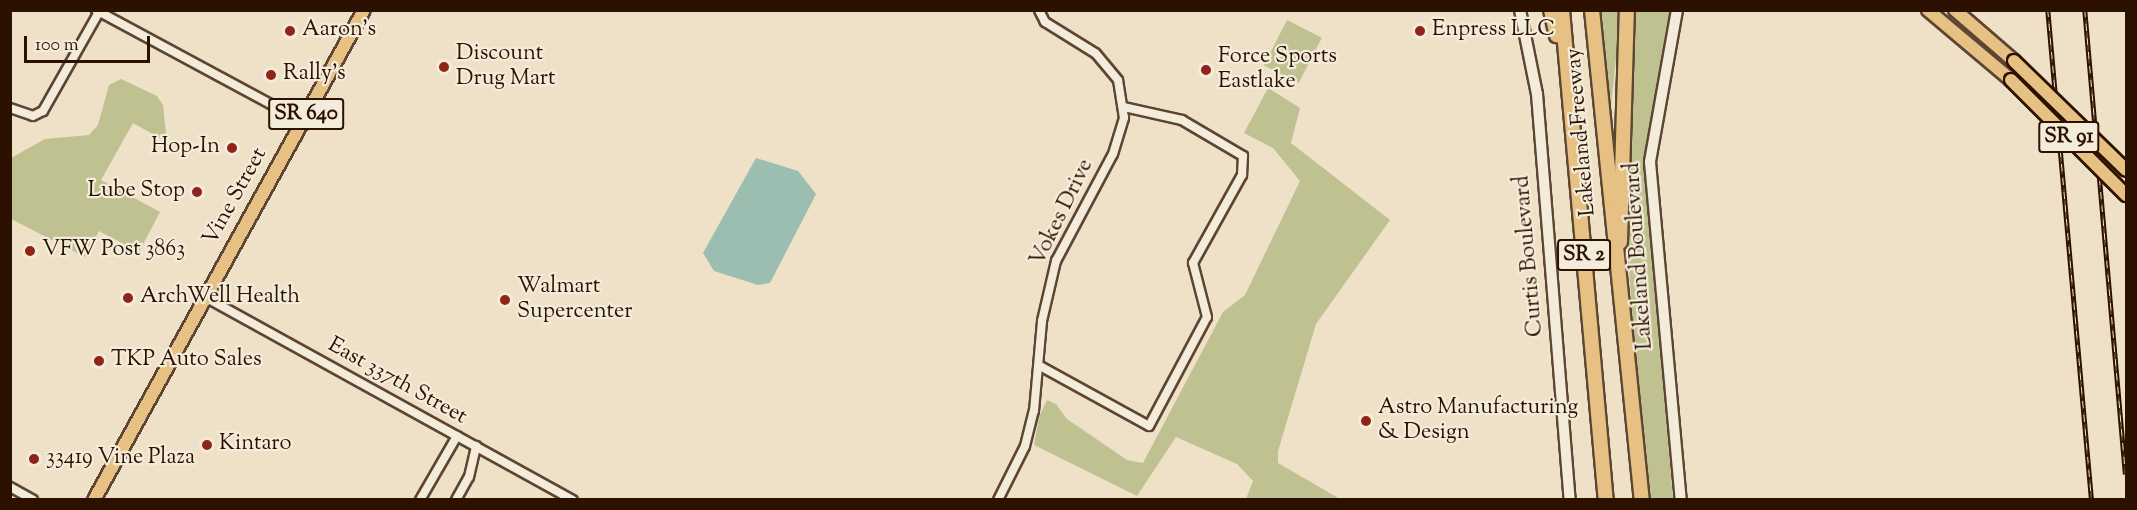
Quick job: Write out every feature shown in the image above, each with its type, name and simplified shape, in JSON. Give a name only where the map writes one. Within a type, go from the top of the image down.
[{"type":"highway","points":[[1551,10],[1568,79]]},
{"type":"highway","name":"Lakeland Freeway","points":[[1562,10],[1606,500]]},
{"type":"highway","name":"Lakeland Freeway","points":[[1592,10],[1616,280],[1642,500]]},
{"type":"highway","points":[[1616,280],[1627,10]]},
{"type":"main road","name":"Vine Street","points":[[94,500],[364,10]]},
{"type":"main road","name":"SR 91","points":[[1928,10],[2011,80],[2127,195]]},
{"type":"main road","name":"SR 91","points":[[1955,10],[2014,61],[2127,170]]},
{"type":"street","name":"Vokes Drive","points":[[998,500],[1025,446],[1040,366],[1042,321],[1056,261],[1113,154],[1124,107],[1118,80],[1102,62],[1045,22],[1039,10]]},
{"type":"street","name":"Curtis Boulevard","points":[[1520,10],[1537,94],[1570,500]]},
{"type":"street","name":"Lakeland Boulevard","points":[[1677,10],[1650,162],[1681,500]]},
{"type":"street","points":[[10,108],[33,116],[43,111],[98,11],[302,121]]},
{"type":"street","points":[[1040,366],[1149,426],[1207,317],[1193,264],[1242,175],[1243,156],[1182,120],[1124,107]]},
{"type":"street","name":"East 337th Street","points":[[205,297],[573,500]]},
{"type":"street","points":[[420,500],[457,436]]},
{"type":"street","points":[[456,500],[469,477],[476,446]]},
{"type":"street","points":[[10,487],[33,500]]},
{"type":"green space","points":[[1601,11],[1621,11],[1611,106]]},
{"type":"green space","points":[[1635,11],[1671,11],[1644,161],[1673,499],[1647,499],[1646,492],[1626,231]]},
{"type":"green space","points":[[1287,20],[1322,38],[1299,83],[1264,65]]},
{"type":"green space","points":[[121,79],[157,96],[163,105],[167,142],[133,123],[101,180],[160,212],[139,252],[99,231],[85,257],[11,219],[11,158],[45,139],[89,135],[98,125],[109,85]]},
{"type":"green space","points":[[1268,88],[1300,108],[1291,143],[1390,220],[1316,324],[1278,451],[1278,463],[1340,499],[1246,499],[1253,481],[1237,464],[1176,437],[1137,496],[1034,445],[1039,417],[1047,400],[1056,404],[1067,419],[1127,460],[1143,463],[1223,312],[1245,295],[1300,181],[1273,148],[1244,133]]},
{"type":"shaded area","points":[[756,158],[798,171],[816,194],[770,283],[758,285],[714,271],[703,253]]},
{"type":"railway","points":[[2048,10],[2092,500]]},
{"type":"railway","points":[[2085,10],[2126,474]]},
{"type":"place","name":"Aaron's","points":[[290,31]]},
{"type":"place","name":"Enpress LLC","points":[[1420,31]]},
{"type":"place","name":"Discount Drug Mart","points":[[444,67]]},
{"type":"place","name":"Force Sports Eastlake","points":[[1206,70]]},
{"type":"place","name":"Rally's","points":[[271,75]]},
{"type":"place","name":"Hop-In","points":[[232,148]]},
{"type":"place","name":"Lube Stop","points":[[197,192]]},
{"type":"place","name":"VFW Post 3863","points":[[30,251]]},
{"type":"place","name":"ArchWell Health","points":[[128,298]]},
{"type":"place","name":"Walmart Supercenter","points":[[505,300]]},
{"type":"place","name":"TKP Auto Sales","points":[[99,361]]},
{"type":"place","name":"Astro Manufacturing & Design","points":[[1366,421]]},
{"type":"place","name":"Kintaro","points":[[207,445]]},
{"type":"place","name":"33419 Vine Plaza","points":[[34,459]]}]
